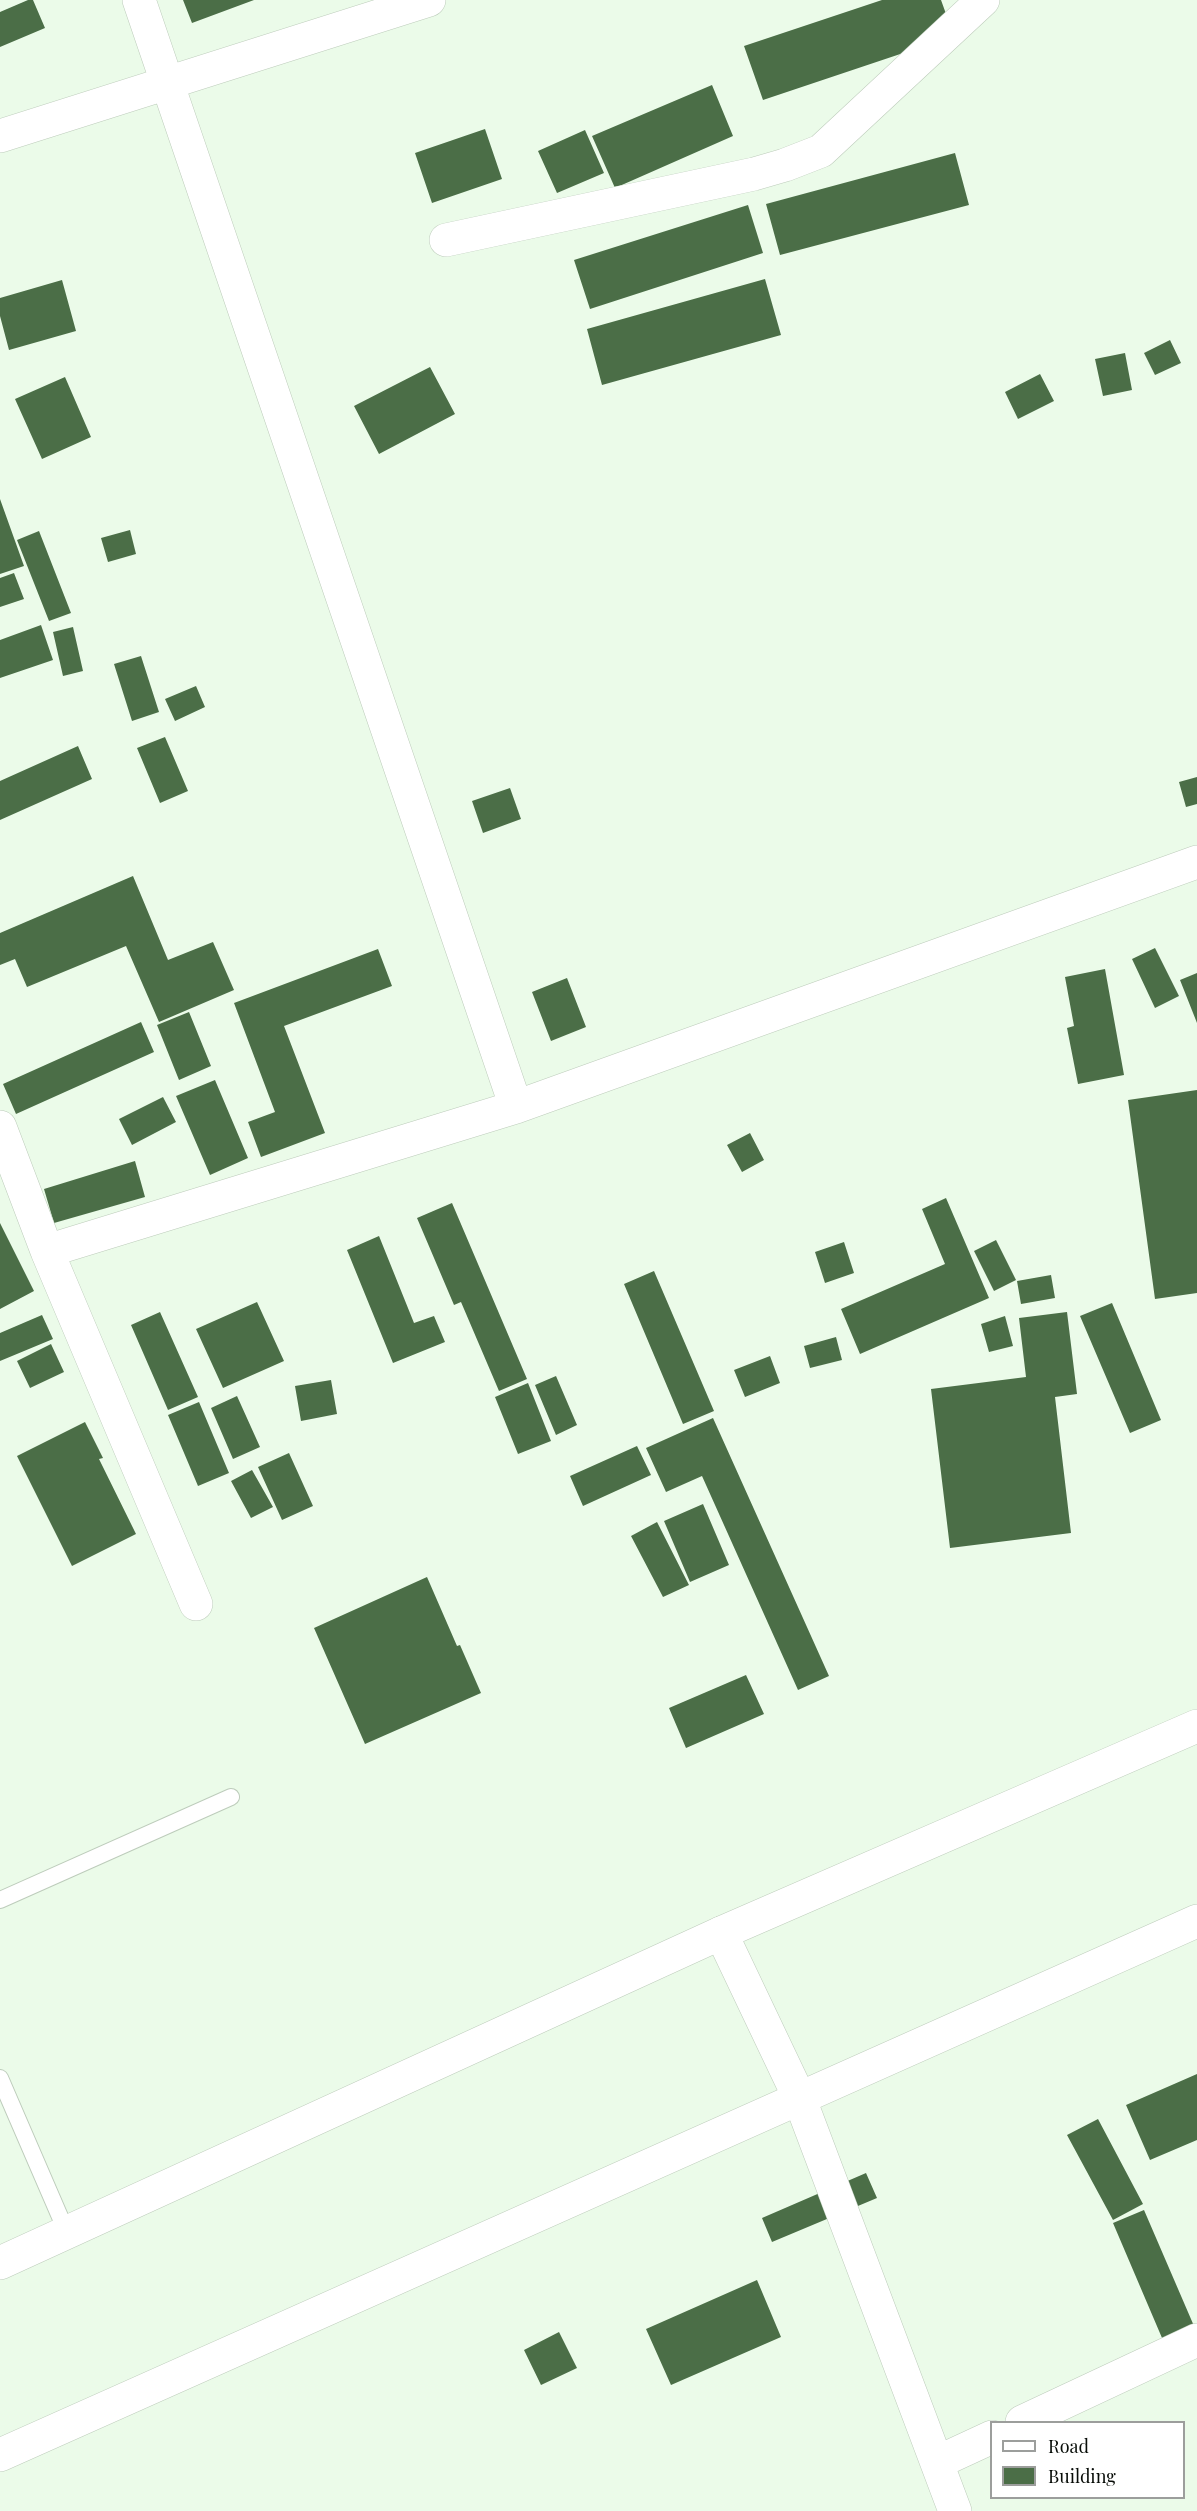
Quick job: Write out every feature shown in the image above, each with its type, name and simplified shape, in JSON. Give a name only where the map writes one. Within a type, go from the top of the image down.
[{"type":"street","points":[[139,0],[516,1107]]},
{"type":"street","points":[[0,136],[429,0]]},
{"type":"street","points":[[446,240],[754,174],[821,151],[983,0]]},
{"type":"street","points":[[47,1251],[516,1107],[1197,862]]},
{"type":"street","points":[[0,1127],[47,1251],[196,1604]]},
{"type":"street","points":[[0,2263],[721,1933],[1197,1725]]},
{"type":"street","points":[[0,2455],[1197,1921]]},
{"type":"street","points":[[721,1933],[799,2097],[955,2511]]},
{"type":"street","points":[[1024,2421],[1197,2340]]},
{"type":"street","points":[[938,2462],[990,2438]]},
{"type":"lane","points":[[2,1894],[231,1797]]},
{"type":"lane","points":[[0,2078],[67,2233]]},
{"type":"building","points":[[33,0],[45,28],[0,47],[0,12]]},
{"type":"building","points":[[183,0],[254,0],[192,23]]},
{"type":"building","points":[[882,0],[941,0],[954,36],[763,100],[744,46]]},
{"type":"building","points":[[712,85],[733,136],[615,188],[592,136]]},
{"type":"building","points":[[485,129],[502,179],[432,203],[415,153]]},
{"type":"building","points":[[585,130],[604,173],[557,193],[538,151]]},
{"type":"building","points":[[955,153],[969,205],[780,255],[766,204]]},
{"type":"building","points":[[748,205],[763,253],[590,309],[574,260]]},
{"type":"building","points":[[765,279],[781,335],[602,385],[587,329]]},
{"type":"building","points":[[62,280],[76,331],[9,350],[0,316],[0,298]]},
{"type":"building","points":[[1170,340],[1181,363],[1155,375],[1144,353]]},
{"type":"building","points":[[1125,353],[1132,390],[1103,396],[1095,359]]},
{"type":"building","points":[[430,367],[455,414],[379,454],[354,406]]},
{"type":"building","points":[[1040,374],[1054,401],[1018,419],[1005,392]]},
{"type":"building","points":[[65,377],[91,437],[42,459],[15,399]]},
{"type":"building","points":[[0,499],[24,566],[0,574]]},
{"type":"building","points":[[130,530],[136,554],[108,562],[101,538]]},
{"type":"building","points":[[39,531],[71,613],[49,621],[17,540]]},
{"type":"building","points":[[14,573],[24,599],[0,607],[0,578]]},
{"type":"building","points":[[41,625],[53,660],[0,678],[0,640]]},
{"type":"building","points":[[73,627],[83,671],[63,676],[53,632]]},
{"type":"building","points":[[141,656],[159,712],[132,721],[114,664]]},
{"type":"building","points":[[196,686],[205,707],[175,721],[165,699]]},
{"type":"building","points":[[165,737],[188,791],[160,803],[137,748]]},
{"type":"building","points":[[78,746],[92,779],[0,820],[0,781]]},
{"type":"building","points":[[1197,777],[1197,804],[1186,807],[1179,782]]},
{"type":"building","points":[[510,788],[521,819],[483,833],[472,801]]},
{"type":"building","points":[[133,876],[168,960],[213,942],[234,990],[159,1022],[126,946],[27,987],[15,959],[0,965],[0,933]]},
{"type":"building","points":[[1155,948],[1179,996],[1155,1008],[1132,959]]},
{"type":"building","points":[[378,949],[392,986],[284,1026],[325,1133],[261,1157],[248,1122],[275,1112],[234,1003]]},
{"type":"building","points":[[1105,969],[1124,1075],[1078,1084],[1067,1028],[1074,1026],[1065,977]]},
{"type":"building","points":[[1197,973],[1197,1023],[1180,980]]},
{"type":"building","points":[[567,978],[586,1027],[551,1041],[532,992]]},
{"type":"building","points":[[189,1012],[211,1066],[179,1080],[157,1025]]},
{"type":"building","points":[[141,1022],[154,1052],[16,1114],[3,1084]]},
{"type":"building","points":[[215,1080],[248,1158],[210,1175],[176,1096]]},
{"type":"building","points":[[1197,1090],[1197,1293],[1155,1299],[1128,1100]]},
{"type":"building","points":[[163,1097],[176,1122],[132,1145],[119,1119]]},
{"type":"building","points":[[750,1133],[764,1160],[742,1172],[727,1145]]},
{"type":"building","points":[[135,1161],[145,1197],[54,1223],[44,1189]]},
{"type":"building","points":[[946,1198],[989,1298],[860,1354],[841,1309],[945,1264],[922,1209]]},
{"type":"building","points":[[452,1203],[527,1379],[499,1391],[461,1302],[454,1305],[417,1218]]},
{"type":"building","points":[[0,1223],[34,1291],[0,1309]]},
{"type":"building","points":[[379,1236],[414,1323],[434,1316],[445,1342],[393,1363],[347,1250]]},
{"type":"building","points":[[996,1240],[1016,1280],[994,1291],[974,1251]]},
{"type":"building","points":[[844,1242],[854,1273],[825,1283],[815,1252]]},
{"type":"building","points":[[654,1271],[714,1411],[683,1424],[624,1284]]},
{"type":"building","points":[[1051,1275],[1055,1298],[1021,1304],[1017,1281]]},
{"type":"building","points":[[257,1302],[284,1361],[223,1388],[196,1329]]},
{"type":"building","points":[[1112,1303],[1161,1420],[1130,1433],[1080,1316]]},
{"type":"building","points":[[160,1312],[198,1397],[168,1410],[131,1325]]},
{"type":"building","points":[[1067,1312],[1077,1394],[1055,1397],[1071,1533],[950,1548],[931,1389],[1026,1377],[1019,1318]]},
{"type":"building","points":[[42,1315],[53,1339],[0,1361],[0,1333]]},
{"type":"building","points":[[1005,1316],[1013,1346],[989,1352],[981,1324]]},
{"type":"building","points":[[836,1337],[842,1360],[810,1368],[804,1346]]},
{"type":"building","points":[[51,1344],[64,1372],[30,1388],[17,1361]]},
{"type":"building","points":[[770,1356],[780,1383],[745,1397],[734,1370]]},
{"type":"building","points":[[556,1376],[577,1425],[556,1435],[535,1385]]},
{"type":"building","points":[[331,1380],[337,1414],[301,1421],[295,1386]]},
{"type":"building","points":[[528,1383],[551,1441],[518,1454],[495,1397]]},
{"type":"building","points":[[237,1396],[260,1447],[233,1459],[211,1408]]},
{"type":"building","points":[[199,1402],[229,1473],[198,1486],[168,1415]]},
{"type":"building","points":[[713,1418],[829,1676],[798,1690],[702,1476],[666,1492],[646,1448]]},
{"type":"building","points":[[85,1422],[103,1458],[99,1459],[136,1534],[72,1566],[17,1456]]},
{"type":"building","points":[[637,1446],[651,1475],[583,1506],[570,1476]]},
{"type":"building","points":[[289,1453],[313,1506],[282,1520],[258,1467]]},
{"type":"building","points":[[252,1470],[273,1507],[251,1518],[231,1481]]},
{"type":"building","points":[[703,1504],[729,1565],[690,1582],[664,1521]]},
{"type":"building","points":[[657,1522],[689,1585],[663,1597],[631,1536]]},
{"type":"building","points":[[427,1577],[457,1646],[460,1645],[481,1693],[365,1744],[314,1628]]},
{"type":"building","points":[[746,1675],[764,1714],[686,1748],[669,1708]]},
{"type":"building","points":[[1197,2074],[1197,2140],[1150,2160],[1126,2105]]},
{"type":"building","points":[[1098,2119],[1143,2204],[1113,2220],[1067,2135]]},
{"type":"building","points":[[866,2173],[877,2198],[772,2242],[762,2218]]},
{"type":"building","points":[[1144,2210],[1197,2333],[1168,2352],[1113,2223]]},
{"type":"building","points":[[757,2280],[781,2337],[671,2385],[646,2329]]},
{"type":"building","points":[[559,2332],[577,2368],[541,2385],[524,2350]]}]
